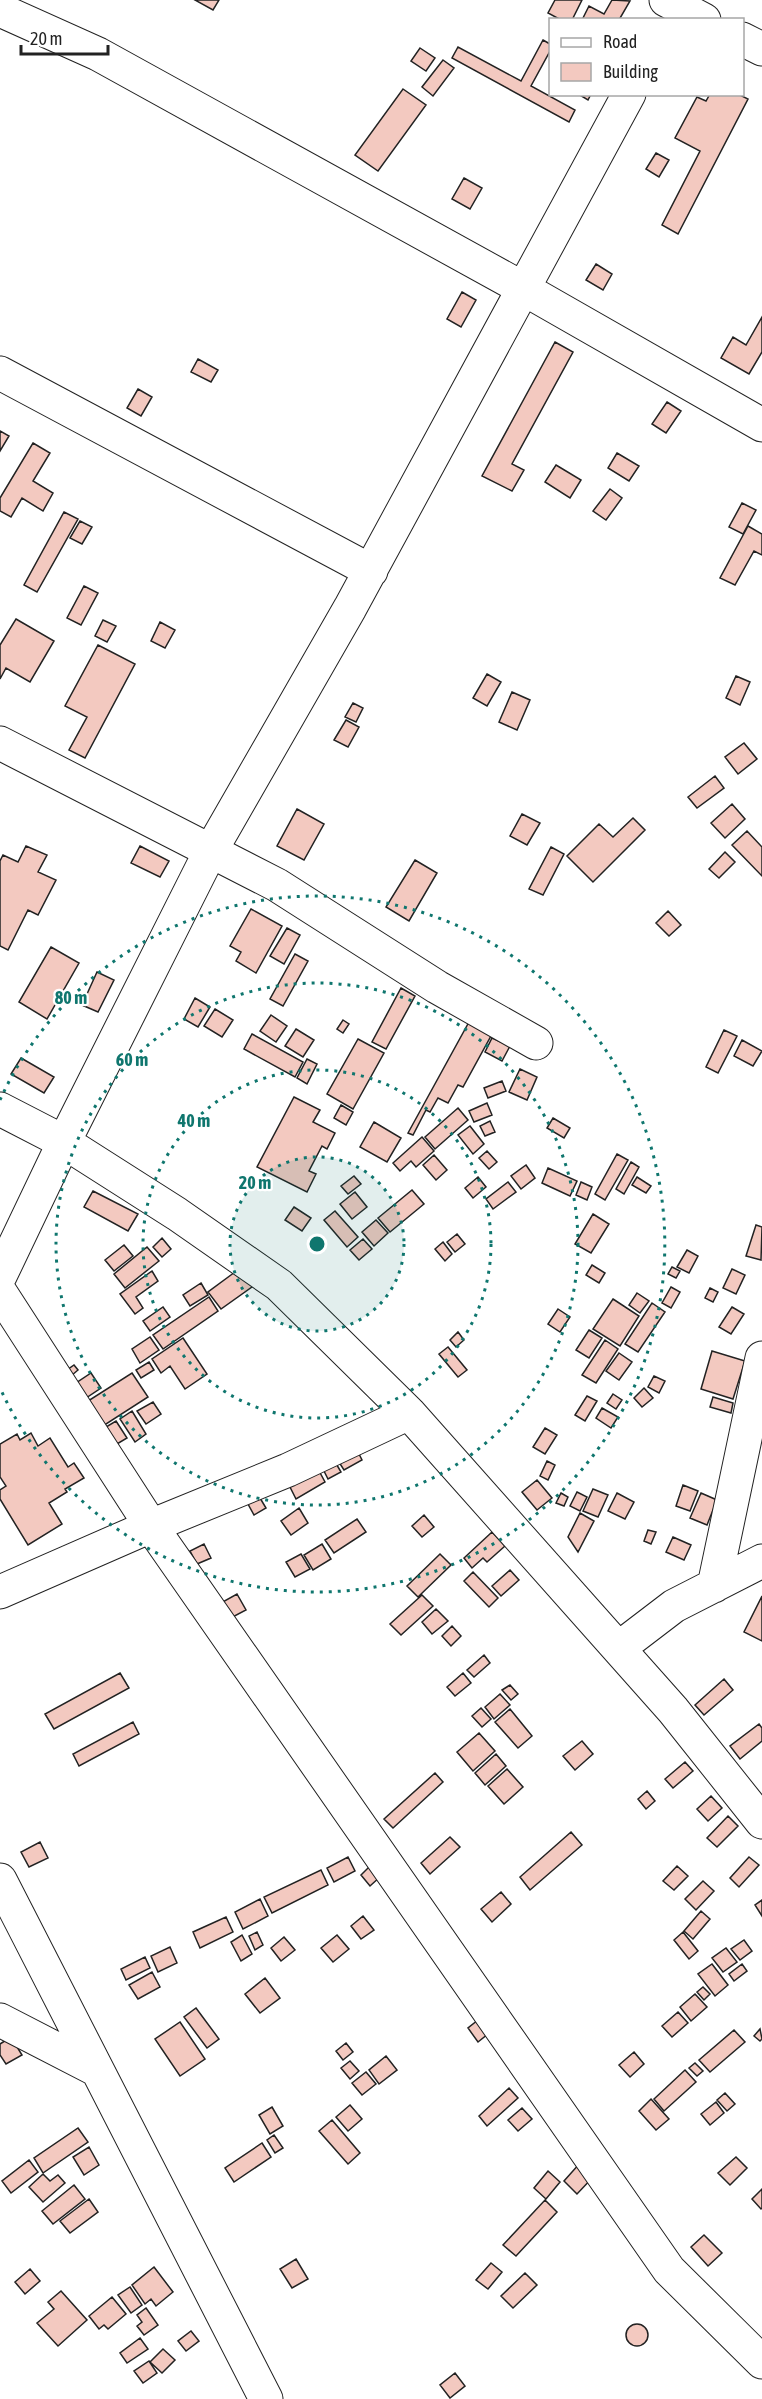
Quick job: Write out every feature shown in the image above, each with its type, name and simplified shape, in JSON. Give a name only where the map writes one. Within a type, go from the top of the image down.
[{"type":"street","points":[[0,10],[98,54],[524,289],[762,425]]},
{"type":"street","points":[[744,40],[762,49]]},
{"type":"street","points":[[0,1276],[64,1142],[210,852],[370,571],[628,96]]},
{"type":"street","points":[[0,374],[370,571]]},
{"type":"street","points":[[0,743],[277,885],[437,987],[536,1043]]},
{"type":"street","points":[[0,1109],[64,1142],[177,1214],[279,1285],[409,1413],[673,1710],[762,1822]]},
{"type":"street","points":[[0,1292],[150,1526],[669,2270],[762,2362]]},
{"type":"street","points":[[714,1586],[762,1358]]},
{"type":"street","points":[[0,1592],[150,1526],[214,1502],[288,1470],[409,1413]]},
{"type":"street","points":[[619,1648],[674,1606],[762,1561]]},
{"type":"street","points":[[0,1880],[266,2399]]},
{"type":"street","points":[[0,2020],[97,2070]]},
{"type":"building","points":[[195,0],[219,0],[213,10]]},
{"type":"building","points":[[555,0],[582,0],[573,18],[557,18],[548,13]]},
{"type":"building","points":[[612,0],[630,1],[620,18],[583,18],[589,6],[604,14]]},
{"type":"building","points":[[543,40],[549,43],[549,53],[531,86],[575,110],[569,122],[452,58],[458,47],[521,81]]},
{"type":"building","points":[[420,48],[435,58],[426,71],[411,61]]},
{"type":"building","points":[[443,60],[454,68],[433,96],[422,87]]},
{"type":"building","points":[[403,89],[426,105],[378,171],[355,155]]},
{"type":"building","points":[[709,96],[742,96],[748,99],[678,234],[662,225],[700,151],[675,138],[697,97],[706,101]]},
{"type":"building","points":[[656,153],[669,160],[659,177],[646,169]]},
{"type":"building","points":[[464,178],[482,188],[470,209],[452,199]]},
{"type":"building","points":[[596,264],[612,274],[603,290],[586,280]]},
{"type":"building","points":[[462,292],[476,300],[461,327],[447,319]]},
{"type":"building","points":[[762,317],[762,352],[749,374],[721,358],[733,337],[746,345]]},
{"type":"building","points":[[555,342],[573,352],[512,464],[524,470],[512,491],[482,476]]},
{"type":"building","points":[[198,359],[218,370],[211,382],[191,372]]},
{"type":"building","points":[[138,389],[152,397],[141,416],[127,408]]},
{"type":"building","points":[[667,402],[681,411],[666,433],[652,424]]},
{"type":"building","points":[[0,431],[9,436],[0,451]]},
{"type":"building","points":[[33,443],[50,453],[33,481],[53,493],[43,511],[22,498],[11,517],[0,511],[0,498]]},
{"type":"building","points":[[617,453],[639,466],[629,481],[608,468]]},
{"type":"building","points":[[556,465],[581,480],[570,498],[545,482]]},
{"type":"building","points":[[610,489],[622,498],[606,520],[593,511]]},
{"type":"building","points":[[742,503],[756,510],[743,534],[729,527]]},
{"type":"building","points":[[64,512],[78,519],[37,592],[24,585]]},
{"type":"building","points":[[80,521],[92,527],[82,544],[70,538]]},
{"type":"building","points":[[748,526],[762,534],[762,555],[754,551],[735,585],[720,578]]},
{"type":"building","points":[[84,586],[98,593],[81,625],[67,618]]},
{"type":"building","points":[[16,619],[54,641],[30,682],[6,668],[0,679],[0,645]]},
{"type":"building","points":[[103,620],[116,626],[107,642],[95,636]]},
{"type":"building","points":[[160,622],[175,630],[165,648],[151,641]]},
{"type":"building","points":[[98,645],[135,664],[85,758],[69,750],[87,717],[65,706]]},
{"type":"building","points":[[487,674],[501,682],[487,706],[473,698]]},
{"type":"building","points":[[736,676],[750,682],[740,705],[726,698]]},
{"type":"building","points":[[512,692],[530,700],[517,730],[499,722]]},
{"type":"building","points":[[353,703],[363,708],[356,722],[345,717]]},
{"type":"building","points":[[346,720],[359,727],[348,747],[334,740]]},
{"type":"building","points":[[744,743],[757,759],[738,774],[725,757]]},
{"type":"building","points":[[715,776],[724,788],[697,808],[688,797]]},
{"type":"building","points":[[732,804],[745,819],[725,838],[711,823]]},
{"type":"building","points":[[297,809],[324,824],[304,860],[277,846]]},
{"type":"building","points":[[522,814],[540,823],[527,845],[510,836]]},
{"type":"building","points":[[633,818],[645,830],[593,882],[567,856],[599,824],[613,837]]},
{"type":"building","points":[[747,831],[762,847],[762,876],[732,845]]},
{"type":"building","points":[[26,846],[47,855],[38,872],[56,880],[38,915],[28,910],[8,950],[0,946],[0,861],[3,855],[18,862]]},
{"type":"building","points":[[140,846],[169,861],[160,877],[131,863]]},
{"type":"building","points":[[551,847],[564,854],[543,895],[529,889]]},
{"type":"building","points":[[725,852],[735,862],[719,878],[709,869]]},
{"type":"building","points":[[415,860],[437,873],[409,921],[386,907]]},
{"type":"building","points":[[251,909],[282,926],[256,973],[236,961],[241,952],[230,946]]},
{"type":"building","points":[[668,911],[681,925],[669,936],[656,923]]},
{"type":"building","points":[[287,928],[300,935],[284,964],[270,956]]},
{"type":"building","points":[[51,947],[79,963],[47,1019],[19,1002]]},
{"type":"building","points":[[295,954],[308,961],[283,1006],[270,999]]},
{"type":"building","points":[[97,972],[114,980],[98,1012],[82,1005]]},
{"type":"building","points":[[401,988],[415,996],[386,1049],[372,1042]]},
{"type":"building","points":[[195,998],[210,1007],[198,1027],[184,1019]]},
{"type":"building","points":[[215,1009],[233,1020],[222,1037],[204,1026]]},
{"type":"building","points":[[271,1015],[287,1026],[276,1042],[260,1031]]},
{"type":"building","points":[[343,1020],[349,1024],[343,1033],[337,1029]]},
{"type":"building","points":[[469,1022],[492,1034],[463,1087],[458,1085],[448,1103],[438,1098],[430,1112],[426,1110],[413,1135],[408,1133]]},
{"type":"building","points":[[296,1029],[314,1040],[303,1057],[285,1046]]},
{"type":"building","points":[[724,1030],[737,1036],[718,1073],[706,1067]]},
{"type":"building","points":[[252,1034],[303,1062],[295,1077],[244,1049]]},
{"type":"building","points":[[492,1038],[510,1046],[502,1061],[485,1052]]},
{"type":"building","points":[[358,1039],[384,1053],[353,1109],[327,1094]]},
{"type":"building","points":[[742,1040],[762,1051],[753,1066],[734,1056]]},
{"type":"building","points":[[21,1058],[54,1077],[44,1093],[11,1074]]},
{"type":"building","points":[[307,1059],[317,1064],[307,1084],[297,1078]]},
{"type":"building","points":[[520,1069],[537,1077],[527,1100],[509,1092]]},
{"type":"building","points":[[502,1081],[506,1091],[488,1098],[484,1088]]},
{"type":"building","points":[[294,1097],[320,1110],[313,1122],[335,1133],[327,1149],[322,1146],[309,1171],[316,1174],[307,1192],[257,1167]]},
{"type":"building","points":[[487,1103],[492,1115],[474,1122],[469,1111]]},
{"type":"building","points":[[341,1105],[353,1112],[346,1125],[334,1118]]},
{"type":"building","points":[[458,1108],[468,1120],[435,1149],[425,1137]]},
{"type":"building","points":[[553,1118],[570,1128],[564,1138],[547,1128]]},
{"type":"building","points":[[490,1121],[495,1132],[485,1136],[480,1126]]},
{"type":"building","points":[[374,1122],[401,1138],[387,1162],[360,1147]]},
{"type":"building","points":[[470,1126],[484,1144],[473,1154],[458,1135]]},
{"type":"building","points":[[422,1137],[434,1151],[416,1167],[411,1161],[400,1171],[393,1163]]},
{"type":"building","points":[[487,1151],[497,1162],[489,1169],[479,1158]]},
{"type":"building","points":[[617,1154],[628,1160],[605,1200],[595,1194]]},
{"type":"building","points":[[434,1155],[447,1170],[436,1180],[423,1165]]},
{"type":"building","points":[[631,1162],[639,1167],[624,1194],[616,1189]]},
{"type":"building","points":[[526,1165],[535,1178],[521,1189],[511,1176]]},
{"type":"building","points":[[548,1168],[577,1181],[570,1196],[542,1183]]},
{"type":"building","points":[[354,1176],[361,1184],[348,1194],[341,1186]]},
{"type":"building","points":[[478,1177],[486,1187],[473,1198],[465,1188]]},
{"type":"building","points":[[637,1177],[651,1186],[646,1193],[632,1185]]},
{"type":"building","points":[[508,1182],[516,1192],[493,1209],[486,1199]]},
{"type":"building","points":[[581,1182],[592,1187],[587,1200],[576,1195]]},
{"type":"building","points":[[412,1190],[424,1204],[390,1232],[378,1218]]},
{"type":"building","points":[[93,1191],[138,1214],[128,1231],[84,1207]]},
{"type":"building","points":[[355,1192],[367,1207],[352,1219],[340,1204]]},
{"type":"building","points":[[294,1207],[311,1218],[302,1231],[285,1220]]},
{"type":"building","points":[[335,1211],[358,1237],[347,1247],[324,1220]]},
{"type":"building","points":[[593,1214],[609,1224],[591,1253],[575,1244]]},
{"type":"building","points":[[376,1220],[388,1233],[374,1246],[362,1232]]},
{"type":"building","points":[[756,1225],[762,1227],[761,1260],[746,1256]]},
{"type":"building","points":[[457,1234],[465,1244],[455,1252],[447,1242]]},
{"type":"building","points":[[162,1238],[171,1249],[162,1257],[153,1247]]},
{"type":"building","points":[[363,1239],[372,1249],[359,1260],[350,1250]]},
{"type":"building","points":[[443,1242],[452,1254],[445,1261],[435,1249]]},
{"type":"building","points":[[124,1245],[133,1256],[114,1271],[105,1260]]},
{"type":"building","points":[[147,1247],[159,1261],[125,1288],[114,1274]]},
{"type":"building","points":[[687,1250],[698,1256],[689,1273],[677,1267]]},
{"type":"building","points":[[592,1265],[605,1273],[599,1283],[586,1275]]},
{"type":"building","points":[[672,1267],[680,1271],[676,1278],[668,1274]]},
{"type":"building","points":[[732,1269],[745,1275],[736,1294],[723,1288]]},
{"type":"building","points":[[152,1271],[158,1281],[136,1297],[143,1308],[135,1314],[120,1294]]},
{"type":"building","points":[[235,1272],[259,1282],[221,1309],[208,1292]]},
{"type":"building","points":[[201,1283],[208,1295],[190,1306],[183,1295]]},
{"type":"building","points":[[671,1287],[680,1292],[671,1308],[662,1303]]},
{"type":"building","points":[[710,1288],[718,1292],[713,1302],[705,1298]]},
{"type":"building","points":[[637,1293],[649,1301],[640,1313],[629,1305]]},
{"type":"building","points":[[209,1297],[218,1311],[163,1349],[153,1335]]},
{"type":"building","points":[[613,1299],[639,1316],[620,1346],[593,1329]]},
{"type":"building","points":[[652,1303],[665,1312],[638,1352],[625,1344]]},
{"type":"building","points":[[163,1307],[170,1317],[150,1331],[143,1321]]},
{"type":"building","points":[[732,1307],[744,1314],[731,1334],[719,1327]]},
{"type":"building","points":[[558,1309],[570,1317],[560,1332],[548,1324]]},
{"type":"building","points":[[589,1330],[602,1338],[589,1358],[576,1350]]},
{"type":"building","points":[[458,1332],[464,1340],[456,1347],[450,1340]]},
{"type":"building","points":[[150,1337],[159,1350],[140,1363],[132,1349]]},
{"type":"building","points":[[183,1338],[207,1374],[185,1389],[170,1366],[161,1373],[152,1359]]},
{"type":"building","points":[[605,1340],[618,1349],[596,1383],[582,1375]]},
{"type":"building","points":[[448,1347],[467,1370],[458,1377],[439,1354]]},
{"type":"building","points":[[712,1351],[745,1361],[733,1399],[701,1389]]},
{"type":"building","points":[[619,1353],[632,1362],[619,1380],[606,1371]]},
{"type":"building","points":[[149,1362],[154,1370],[141,1378],[136,1370]]},
{"type":"building","points":[[74,1365],[78,1370],[71,1376],[67,1370]]},
{"type":"building","points":[[91,1373],[101,1388],[86,1398],[76,1383]]},
{"type":"building","points":[[132,1373],[148,1397],[103,1426],[88,1401]]},
{"type":"building","points":[[654,1376],[665,1381],[659,1393],[648,1387]]},
{"type":"building","points":[[644,1388],[653,1398],[642,1407],[634,1398]]},
{"type":"building","points":[[613,1394],[622,1400],[616,1409],[607,1403]]},
{"type":"building","points":[[587,1396],[597,1401],[585,1421],[575,1415]]},
{"type":"building","points":[[713,1397],[733,1403],[731,1413],[710,1407]]},
{"type":"building","points":[[153,1402],[161,1414],[146,1424],[137,1411]]},
{"type":"building","points":[[602,1408],[618,1417],[611,1428],[596,1418]]},
{"type":"building","points":[[132,1411],[146,1434],[135,1442],[120,1419]]},
{"type":"building","points":[[116,1421],[127,1438],[117,1444],[106,1427]]},
{"type":"building","points":[[545,1428],[557,1435],[545,1454],[533,1447]]},
{"type":"building","points":[[31,1433],[38,1446],[50,1438],[68,1467],[74,1463],[84,1478],[65,1489],[67,1492],[49,1503],[62,1524],[28,1545],[0,1499],[0,1490],[6,1486],[0,1477],[0,1444],[17,1434],[20,1440]]},
{"type":"building","points":[[356,1448],[362,1460],[344,1470],[337,1459]]},
{"type":"building","points":[[334,1460],[341,1472],[328,1479],[322,1467]]},
{"type":"building","points":[[547,1461],[555,1465],[548,1480],[540,1476]]},
{"type":"building","points":[[318,1469],[325,1482],[296,1499],[289,1485]]},
{"type":"building","points":[[537,1480],[552,1498],[537,1510],[522,1492]]},
{"type":"building","points":[[683,1485],[698,1491],[690,1511],[676,1506]]},
{"type":"building","points":[[593,1489],[608,1495],[598,1517],[583,1511]]},
{"type":"building","points":[[577,1492],[587,1497],[580,1511],[570,1506]]},
{"type":"building","points":[[561,1493],[568,1497],[564,1506],[556,1503]]},
{"type":"building","points":[[617,1493],[634,1502],[625,1519],[608,1511]]},
{"type":"building","points":[[701,1493],[717,1500],[707,1525],[690,1518]]},
{"type":"building","points":[[260,1498],[266,1508],[254,1515],[248,1504]]},
{"type":"building","points":[[299,1508],[308,1523],[291,1535],[281,1521]]},
{"type":"building","points":[[580,1513],[594,1521],[578,1552],[568,1537]]},
{"type":"building","points":[[424,1515],[434,1527],[422,1537],[412,1526]]},
{"type":"building","points":[[357,1519],[366,1532],[334,1553],[325,1540]]},
{"type":"building","points":[[648,1530],[656,1532],[651,1544],[644,1541]]},
{"type":"building","points":[[492,1532],[505,1546],[487,1562],[483,1558],[472,1568],[464,1558]]},
{"type":"building","points":[[673,1537],[691,1545],[684,1560],[666,1552]]},
{"type":"building","points":[[204,1544],[211,1558],[197,1564],[190,1551]]},
{"type":"building","points":[[322,1544],[331,1559],[313,1570],[304,1555]]},
{"type":"building","points":[[301,1554],[310,1569],[295,1577],[286,1562]]},
{"type":"building","points":[[440,1554],[451,1565],[418,1597],[407,1586]]},
{"type":"building","points":[[510,1570],[519,1580],[501,1596],[492,1586]]},
{"type":"building","points":[[473,1572],[498,1598],[489,1607],[464,1581]]},
{"type":"building","points":[[237,1594],[246,1610],[227,1620],[219,1604]]},
{"type":"building","points":[[422,1595],[433,1606],[401,1635],[390,1624]]},
{"type":"building","points":[[762,1596],[762,1641],[744,1632]]},
{"type":"building","points":[[436,1609],[448,1621],[432,1634],[422,1622]]},
{"type":"building","points":[[452,1626],[461,1636],[451,1646],[442,1636]]},
{"type":"building","points":[[484,1655],[490,1663],[474,1677],[467,1670]]},
{"type":"building","points":[[120,1673],[129,1688],[54,1729],[45,1714]]},
{"type":"building","points":[[463,1673],[471,1683],[455,1696],[447,1687]]},
{"type":"building","points":[[724,1679],[733,1690],[704,1715],[695,1705]]},
{"type":"building","points":[[510,1685],[518,1694],[511,1700],[502,1690]]},
{"type":"building","points":[[500,1694],[510,1705],[494,1719],[485,1707]]},
{"type":"building","points":[[481,1708],[491,1719],[482,1727],[472,1716]]},
{"type":"building","points":[[510,1709],[532,1736],[518,1748],[495,1722]]},
{"type":"building","points":[[133,1722],[139,1734],[79,1766],[73,1754]]},
{"type":"building","points":[[759,1724],[762,1728],[762,1741],[740,1759],[730,1746]]},
{"type":"building","points":[[479,1733],[495,1751],[473,1771],[457,1752]]},
{"type":"building","points":[[582,1741],[593,1754],[575,1770],[563,1756]]},
{"type":"building","points":[[496,1754],[506,1766],[485,1785],[475,1773]]},
{"type":"building","points":[[685,1762],[693,1771],[673,1788],[665,1779]]},
{"type":"building","points":[[507,1769],[523,1787],[504,1804],[488,1786]]},
{"type":"building","points":[[435,1773],[443,1782],[393,1828],[384,1819]]},
{"type":"building","points":[[647,1791],[655,1801],[646,1809],[638,1799]]},
{"type":"building","points":[[711,1796],[722,1808],[708,1821],[697,1809]]},
{"type":"building","points":[[728,1816],[738,1826],[717,1847],[707,1838]]},
{"type":"building","points":[[571,1832],[582,1845],[530,1890],[520,1877]]},
{"type":"building","points":[[450,1837],[460,1847],[430,1874],[421,1863]]},
{"type":"building","points":[[40,1842],[48,1858],[29,1867],[21,1852]]},
{"type":"building","points":[[348,1857],[355,1871],[334,1882],[327,1868]]},
{"type":"building","points":[[749,1857],[759,1865],[739,1887],[730,1878]]},
{"type":"building","points":[[371,1865],[381,1876],[370,1886],[361,1875]]},
{"type":"building","points":[[677,1866],[688,1876],[674,1890],[663,1881]]},
{"type":"building","points":[[321,1870],[328,1885],[272,1913],[264,1897]]},
{"type":"building","points":[[703,1881],[714,1891],[696,1910],[685,1899]]},
{"type":"building","points":[[501,1892],[511,1904],[492,1922],[481,1909]]},
{"type":"building","points":[[260,1899],[268,1916],[243,1929],[235,1912]]},
{"type":"building","points":[[762,1900],[762,1916],[755,1905]]},
{"type":"building","points":[[701,1911],[710,1919],[693,1939],[684,1931]]},
{"type":"building","points":[[363,1916],[374,1930],[361,1939],[351,1926]]},
{"type":"building","points":[[226,1917],[233,1932],[200,1948],[193,1932]]},
{"type":"building","points":[[257,1932],[263,1945],[255,1950],[249,1936]]},
{"type":"building","points":[[683,1932],[698,1951],[689,1959],[674,1940]]},
{"type":"building","points":[[242,1935],[252,1954],[241,1961],[231,1942]]},
{"type":"building","points":[[337,1935],[349,1949],[333,1962],[321,1948]]},
{"type":"building","points":[[284,1937],[295,1950],[281,1961],[271,1948]]},
{"type":"building","points":[[744,1940],[752,1951],[740,1960],[731,1949]]},
{"type":"building","points":[[170,1947],[177,1963],[158,1972],[151,1956]]},
{"type":"building","points":[[726,1948],[737,1962],[723,1972],[712,1958]]},
{"type":"building","points":[[145,1957],[150,1968],[126,1980],[121,1969]]},
{"type":"building","points":[[712,1964],[728,1985],[715,1996],[698,1974]]},
{"type":"building","points":[[742,1964],[747,1971],[734,1981],[729,1974]]},
{"type":"building","points":[[152,1972],[160,1987],[138,1999],[129,1985]]},
{"type":"building","points":[[265,1978],[280,1998],[260,2013],[245,1994]]},
{"type":"building","points":[[703,1987],[710,1994],[704,2000],[697,1992]]},
{"type":"building","points":[[695,1994],[707,2007],[691,2021],[680,2007]]},
{"type":"building","points":[[196,2008],[219,2039],[207,2048],[184,2017]]},
{"type":"building","points":[[678,2012],[688,2023],[672,2037],[662,2026]]},
{"type":"building","points":[[483,2016],[493,2030],[478,2042],[468,2028]]},
{"type":"building","points":[[180,2022],[205,2059],[180,2076],[155,2039]]},
{"type":"building","points":[[760,2029],[762,2039],[760,2041],[754,2036]]},
{"type":"building","points":[[734,2030],[745,2042],[710,2072],[699,2060]]},
{"type":"building","points":[[11,2037],[22,2055],[6,2064],[0,2055],[0,2044]]},
{"type":"building","points":[[346,2043],[353,2052],[343,2060],[336,2051]]},
{"type":"building","points":[[634,2052],[644,2064],[630,2077],[619,2065]]},
{"type":"building","points":[[386,2056],[397,2070],[379,2084],[369,2070]]},
{"type":"building","points":[[350,2061],[359,2071],[350,2079],[341,2068]]},
{"type":"building","points":[[695,2063],[703,2071],[697,2076],[689,2068]]},
{"type":"building","points":[[685,2070],[696,2082],[664,2111],[654,2099]]},
{"type":"building","points":[[366,2072],[376,2084],[362,2095],[352,2083]]},
{"type":"building","points":[[509,2088],[518,2098],[487,2126],[479,2116]]},
{"type":"building","points":[[725,2093],[735,2104],[727,2111],[717,2100]]},
{"type":"building","points":[[651,2099],[669,2119],[656,2130],[639,2111]]},
{"type":"building","points":[[716,2102],[724,2113],[710,2125],[701,2114]]},
{"type":"building","points":[[350,2105],[362,2119],[348,2131],[336,2117]]},
{"type":"building","points":[[272,2107],[283,2126],[270,2134],[259,2115]]},
{"type":"building","points":[[522,2108],[532,2119],[518,2131],[508,2120]]},
{"type":"building","points":[[332,2120],[360,2153],[348,2164],[319,2131]]},
{"type":"building","points":[[78,2128],[88,2142],[43,2173],[34,2158]]},
{"type":"building","points":[[274,2135],[283,2148],[275,2153],[267,2140]]},
{"type":"building","points":[[262,2143],[271,2157],[234,2182],[225,2168]]},
{"type":"building","points":[[89,2147],[99,2165],[84,2175],[73,2157]]},
{"type":"building","points":[[736,2157],[747,2168],[730,2185],[718,2173]]},
{"type":"building","points":[[29,2160],[38,2172],[11,2193],[2,2181]]},
{"type":"building","points":[[580,2163],[594,2176],[577,2194],[564,2181]]},
{"type":"building","points":[[548,2171],[560,2182],[546,2199],[534,2188]]},
{"type":"building","points":[[43,2174],[50,2181],[58,2175],[65,2183],[43,2202],[29,2187]]},
{"type":"building","points":[[74,2185],[85,2199],[53,2224],[42,2211]]},
{"type":"building","points":[[762,2189],[762,2208],[761,2209],[752,2199]]},
{"type":"building","points":[[89,2199],[98,2212],[70,2233],[60,2221]]},
{"type":"building","points":[[545,2200],[557,2212],[516,2256],[503,2245]]},
{"type":"building","points":[[704,2235],[722,2253],[708,2266],[691,2247]]},
{"type":"building","points":[[296,2259],[308,2279],[292,2288],[280,2269]]},
{"type":"building","points":[[491,2263],[502,2272],[488,2289],[476,2280]]},
{"type":"building","points":[[154,2267],[173,2292],[156,2306],[151,2299],[145,2304],[132,2285]]},
{"type":"building","points":[[30,2269],[40,2281],[25,2294],[15,2282]]},
{"type":"building","points":[[525,2273],[537,2285],[513,2308],[501,2296]]},
{"type":"building","points":[[130,2287],[142,2305],[131,2313],[118,2295]]},
{"type":"building","points":[[61,2291],[87,2320],[58,2346],[37,2323],[54,2309],[48,2302]]},
{"type":"building","points":[[112,2297],[126,2314],[108,2329],[104,2325],[99,2329],[89,2316]]},
{"type":"building","points":[[146,2308],[158,2325],[144,2335],[137,2326],[142,2322],[137,2315]]},
{"type":"building","points":[[637,2324],[645,2327],[648,2335],[645,2343],[637,2346],[629,2343],[626,2335],[629,2327]]},
{"type":"building","points":[[191,2331],[199,2341],[186,2351],[178,2341]]},
{"type":"building","points":[[140,2338],[148,2349],[127,2363],[120,2353]]},
{"type":"building","points":[[163,2349],[175,2360],[162,2373],[150,2362]]},
{"type":"building","points":[[149,2361],[157,2373],[143,2383],[134,2371]]},
{"type":"building","points":[[455,2373],[465,2386],[450,2398],[440,2385]]}]
